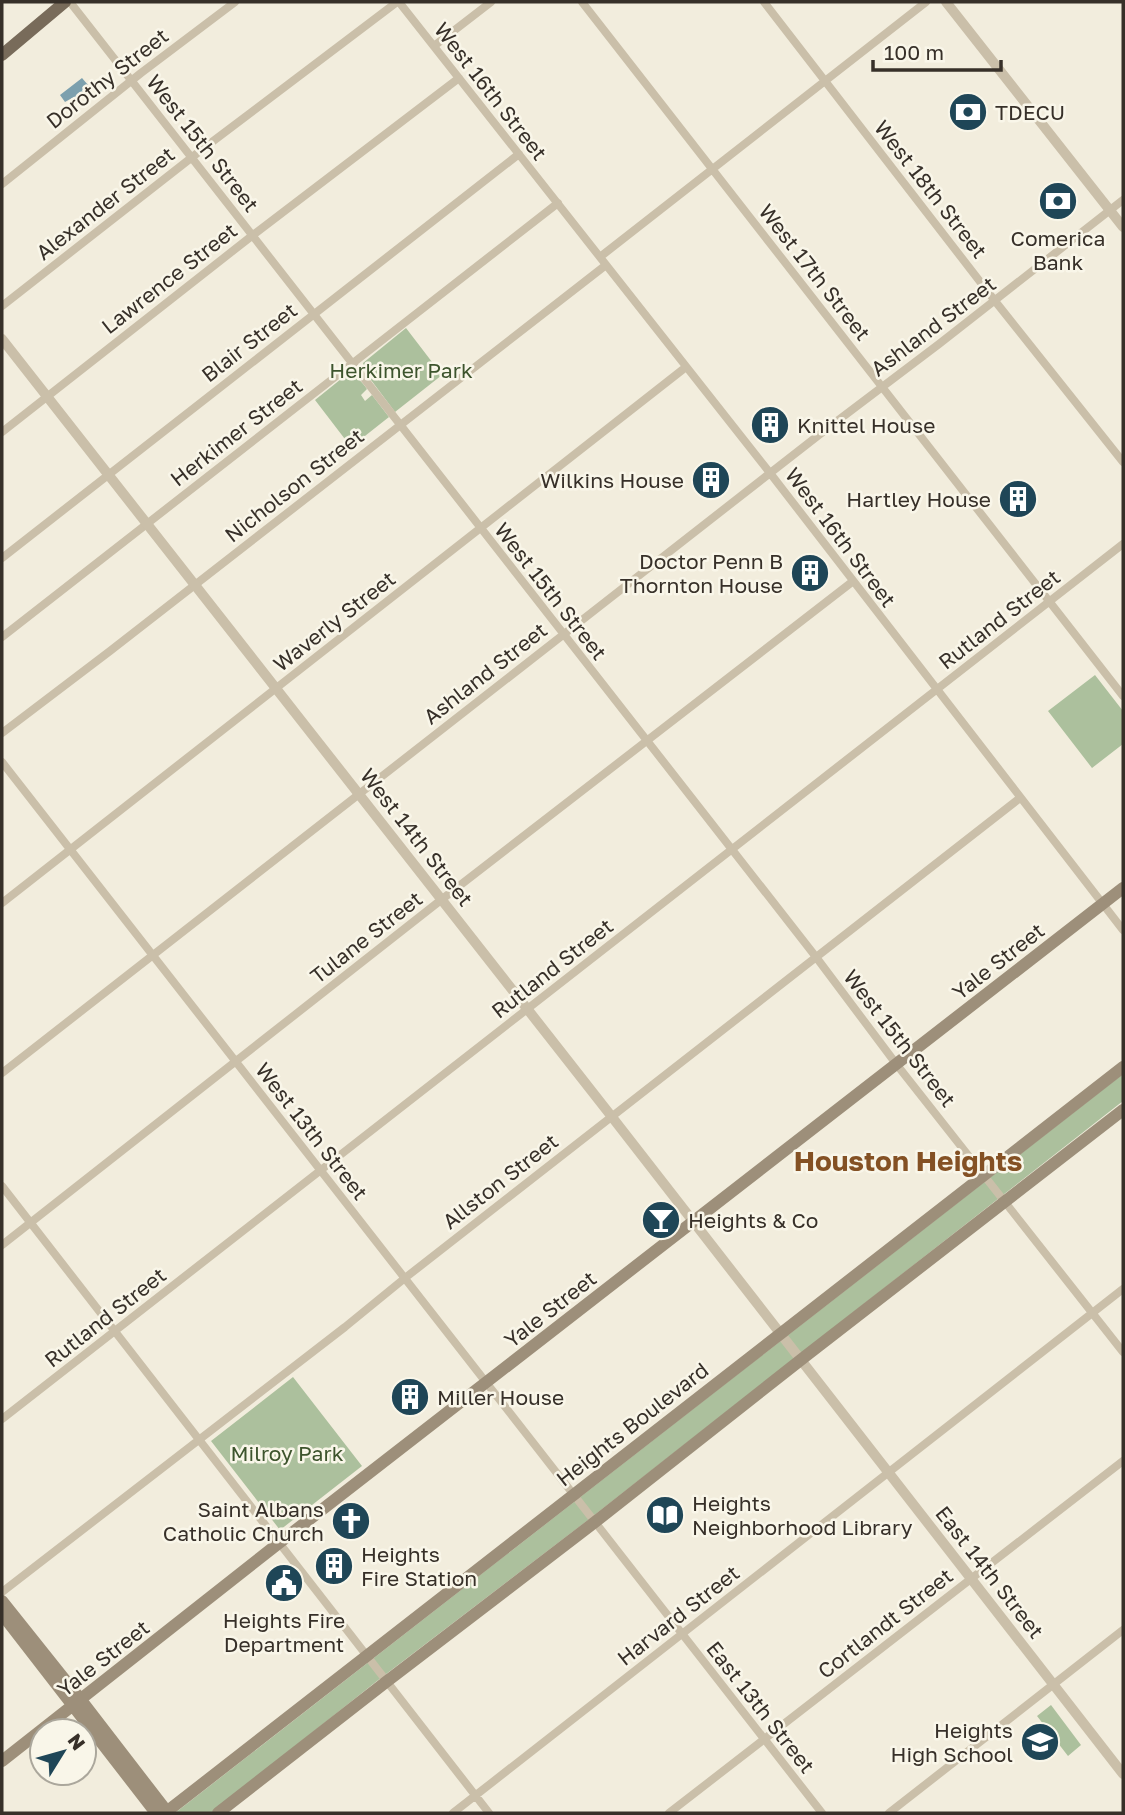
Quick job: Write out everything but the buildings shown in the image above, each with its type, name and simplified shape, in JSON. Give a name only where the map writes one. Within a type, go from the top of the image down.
[{"type":"main road","points":[[2,55],[68,2]]},
{"type":"main road","name":"Yale Street","points":[[2,1761],[1123,888]]},
{"type":"main road","name":"Heights Boulevard","points":[[164,1813],[1123,1067]]},
{"type":"main road","points":[[218,1813],[1123,1110]]},
{"type":"main road","points":[[2,1601],[39,1646],[77,1703]]},
{"type":"main road","points":[[2,1614],[164,1813]]},
{"type":"street","name":"West 15th Street","points":[[68,2],[132,80],[1123,1352]]},
{"type":"street","name":"Dorothy Street","points":[[2,184],[235,2]]},
{"type":"street","name":"West 16th Street","points":[[398,2],[770,473],[1123,930]]},
{"type":"street","name":"Alexander Street","points":[[2,306],[192,157],[398,2]]},
{"type":"street","points":[[434,46],[491,2]]},
{"type":"street","name":"West 17th Street","points":[[582,2],[1123,696]]},
{"type":"street","name":"West 18th Street","points":[[764,2],[1123,462]]},
{"type":"street","points":[[600,257],[926,2]]},
{"type":"street","points":[[946,2],[1123,227]]},
{"type":"street","name":"Lawrence Street","points":[[2,432],[459,78]]},
{"type":"street","name":"Blair Street","points":[[2,558],[519,154]]},
{"type":"street","name":"Ashland Street","points":[[2,1073],[1123,200]]},
{"type":"street","name":"Herkimer Street","points":[[2,637],[558,203]]},
{"type":"street","name":"Nicholson Street","points":[[2,733],[606,265]]},
{"type":"street","name":"West 14th Street","points":[[2,339],[612,1116],[800,1361]]},
{"type":"street","name":"Waverly Street","points":[[2,903],[686,367]]},
{"type":"street","name":"Rutland Street","points":[[2,1419],[1123,544]]},
{"type":"street","name":"Tulane Street","points":[[2,1245],[852,582]]},
{"type":"street","name":"West 13th Street","points":[[2,762],[596,1522]]},
{"type":"street","name":"Allston Street","points":[[2,1592],[1020,798]]},
{"type":"street","points":[[2,1186],[489,1813]]},
{"type":"street","name":"Harvard Street","points":[[453,1813],[1123,1289]]},
{"type":"street","name":"East 14th Street","points":[[800,1361],[1123,1774]]},
{"type":"street","name":"Cortlandt Street","points":[[669,1813],[1123,1461]]},
{"type":"street","name":"East 13th Street","points":[[596,1522],[822,1813]]},
{"type":"street","points":[[889,1813],[1123,1630]]},
{"type":"green space","name":"Herkimer Park","points":[[406,328],[442,375],[395,412],[365,372],[363,363]]},
{"type":"green space","points":[[346,375],[361,381],[367,389],[361,395],[365,401],[372,395],[389,417],[351,447],[315,400]]},
{"type":"green space","points":[[1095,675],[1123,711],[1123,744],[1092,768],[1048,711]]},
{"type":"green space","points":[[1123,1074],[1123,1101],[588,1520],[377,1681],[211,1813],[175,1813]]},
{"type":"green space","name":"Milroy Park","points":[[293,1377],[362,1466],[280,1530],[211,1441]]},
{"type":"green space","points":[[1051,1705],[1081,1745],[1068,1756],[1037,1716]]},
{"type":"water","points":[[82,78],[88,85],[82,90],[85,94],[75,102],[72,98],[65,102],[60,95]]},
{"type":"place","name":"TDECU","points":[[968,112]]},
{"type":"place","name":"Comerica Bank","points":[[1058,201]]},
{"type":"place","name":"Knittel House","points":[[770,425]]},
{"type":"place","name":"Wilkins House","points":[[711,480]]},
{"type":"place","name":"Hartley House","points":[[1018,499]]},
{"type":"place","name":"Doctor Penn B Thornton House","points":[[810,573]]},
{"type":"place","name":"Heights & Co","points":[[661,1220]]},
{"type":"place","name":"Miller House","points":[[410,1397]]},
{"type":"place","name":"Heights Neighborhood Library","points":[[665,1515]]},
{"type":"place","name":"Saint Albans Catholic Church","points":[[351,1521]]},
{"type":"place","name":"Heights Fire Station","points":[[334,1566]]},
{"type":"place","name":"Heights Fire Department","points":[[284,1583]]},
{"type":"place","name":"Heights High School","points":[[1040,1742]]},
{"type":"district","name":"Houston Heights","points":[[908,1160]]}]
